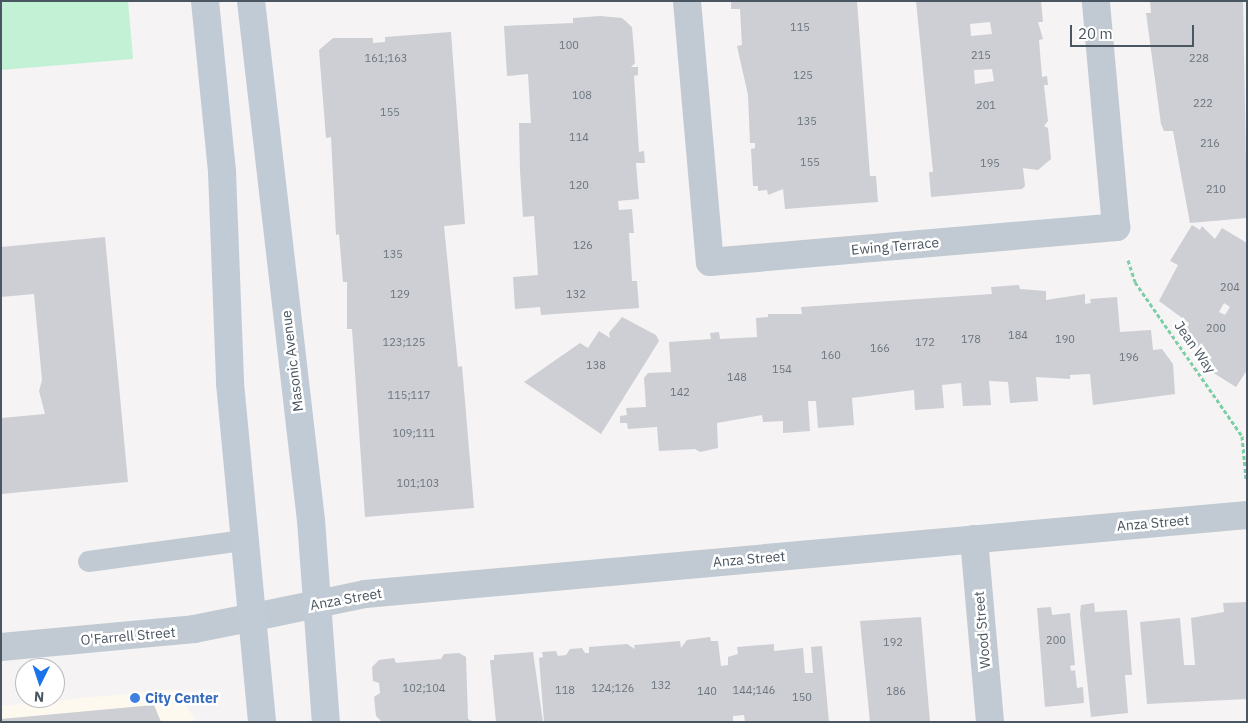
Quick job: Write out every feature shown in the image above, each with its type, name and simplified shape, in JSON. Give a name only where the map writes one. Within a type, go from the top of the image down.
[{"type":"main road","points":[[205,1],[222,172],[230,383],[244,540],[254,617],[262,722]]},
{"type":"main road","name":"Masonic Avenue","points":[[251,1],[318,604],[326,722]]},
{"type":"street","name":"Ewing Terrace","points":[[687,1],[710,262],[1116,226]]},
{"type":"street","points":[[1096,1],[1116,226]]},
{"type":"street","name":"Anza Street","points":[[254,617],[365,594],[1247,515]]},
{"type":"street","name":"Wood Street","points":[[974,539],[990,722]]},
{"type":"street","name":"O'Farrell Street","points":[[1,648],[194,629],[254,617]]},
{"type":"lane","points":[[88,561],[244,540]]},
{"type":"path","name":"Jean Way","points":[[1116,226],[1135,282],[1242,436],[1247,482]]},
{"type":"shaded area","name":"City Center","points":[[177,689],[196,722],[1,722],[1,706],[15,705],[15,708],[65,708],[65,700]]},
{"type":"green space","points":[[1,1],[128,1],[133,59],[1,70]]},
{"type":"building","points":[[731,1],[857,1],[870,176],[876,176],[878,202],[785,209],[783,189],[768,195],[767,190],[758,191],[758,186],[753,186],[751,149],[755,148],[755,143],[750,143],[748,95],[737,46],[742,45],[740,9],[731,9]]},
{"type":"building","points":[[916,1],[1041,1],[1043,22],[1038,22],[1043,39],[1039,40],[1042,77],[1047,76],[1048,85],[1044,85],[1048,121],[1044,126],[1048,128],[1051,159],[1038,170],[1023,168],[1025,186],[1022,189],[931,197],[929,172],[933,172]],"holes":[[[990,22],[992,34],[971,36],[970,24]],[[992,69],[994,81],[975,84],[974,70]]]},
{"type":"building","points":[[1150,1],[1243,1],[1247,218],[1190,223],[1173,131],[1164,131],[1161,124],[1146,13],[1151,13]]},
{"type":"building","points":[[600,16],[622,18],[632,27],[635,63],[631,67],[638,67],[638,75],[634,76],[639,152],[644,151],[645,163],[636,163],[639,199],[618,201],[619,210],[632,209],[634,233],[629,233],[632,281],[637,281],[639,308],[541,315],[540,307],[515,309],[513,277],[538,275],[534,216],[523,217],[520,171],[519,123],[531,123],[528,74],[507,76],[504,26],[573,23],[573,18]]},
{"type":"building","points":[[451,32],[465,224],[444,226],[458,367],[462,366],[474,508],[365,517],[352,329],[347,329],[347,282],[343,282],[339,234],[336,235],[331,137],[326,138],[319,50],[333,38],[373,38],[373,43],[385,42],[385,37]]},
{"type":"building","points":[[1192,225],[1200,230],[1202,226],[1215,239],[1222,228],[1247,243],[1247,370],[1236,387],[1196,362],[1203,352],[1183,339],[1189,323],[1159,301],[1178,265],[1170,261]],"holes":[[[1224,303],[1230,307],[1225,315],[1219,312]]]},
{"type":"building","points":[[105,237],[128,482],[1,494],[1,418],[45,414],[39,391],[42,380],[34,294],[1,297],[1,247]]},
{"type":"building","points":[[1019,285],[1020,289],[1046,291],[1046,300],[1085,294],[1085,304],[1091,303],[1090,299],[1117,297],[1120,332],[1151,330],[1153,350],[1162,349],[1173,364],[1175,394],[1093,405],[1090,374],[1070,375],[1070,379],[1036,377],[1038,401],[1010,403],[1008,382],[989,381],[991,405],[963,406],[961,383],[942,385],[944,408],[915,410],[914,390],[852,398],[854,425],[818,428],[816,401],[808,401],[810,431],[783,433],[783,421],[763,422],[762,415],[717,423],[718,448],[700,452],[695,449],[659,451],[657,427],[628,429],[627,423],[620,423],[620,416],[627,415],[626,408],[646,407],[644,378],[648,373],[671,372],[669,342],[711,339],[710,333],[719,332],[720,339],[757,337],[756,318],[768,317],[768,314],[802,314],[801,307],[992,294],[991,287]]},
{"type":"building","points":[[622,317],[656,335],[659,341],[601,434],[524,382],[580,343],[588,348],[599,331],[610,338],[609,333]]},
{"type":"building","points":[[1247,602],[1247,699],[1147,704],[1140,622],[1180,618],[1184,665],[1195,665],[1191,618],[1224,612],[1223,603]]},
{"type":"building","points":[[1094,603],[1095,612],[1127,610],[1132,675],[1125,675],[1128,713],[1091,717],[1080,614],[1081,605]]},
{"type":"building","points":[[1051,607],[1052,615],[1070,613],[1075,665],[1070,666],[1071,671],[1075,670],[1077,688],[1083,687],[1084,703],[1045,707],[1037,608]]},
{"type":"building","points":[[921,617],[930,722],[870,722],[860,621]]},
{"type":"building","points":[[710,637],[711,641],[718,641],[721,666],[728,665],[728,657],[738,654],[737,647],[774,644],[774,651],[803,648],[805,673],[813,673],[811,647],[822,646],[829,722],[745,722],[744,715],[733,716],[733,722],[544,722],[539,658],[543,657],[542,652],[556,651],[558,656],[566,655],[570,649],[582,648],[585,653],[589,653],[589,647],[627,644],[635,649],[634,645],[680,641],[681,648],[687,640]]},
{"type":"building","points":[[533,652],[543,722],[496,722],[490,660],[494,660],[494,655]]},
{"type":"building","points":[[459,653],[466,657],[468,719],[474,722],[382,722],[376,716],[374,697],[380,693],[379,683],[373,681],[372,667],[379,660],[394,658],[396,663],[441,659],[444,654]]},
{"type":"building","points":[[154,705],[161,722],[1,722],[1,719]]},
{"type":"place","name":"City Center","points":[[135,698]]}]
